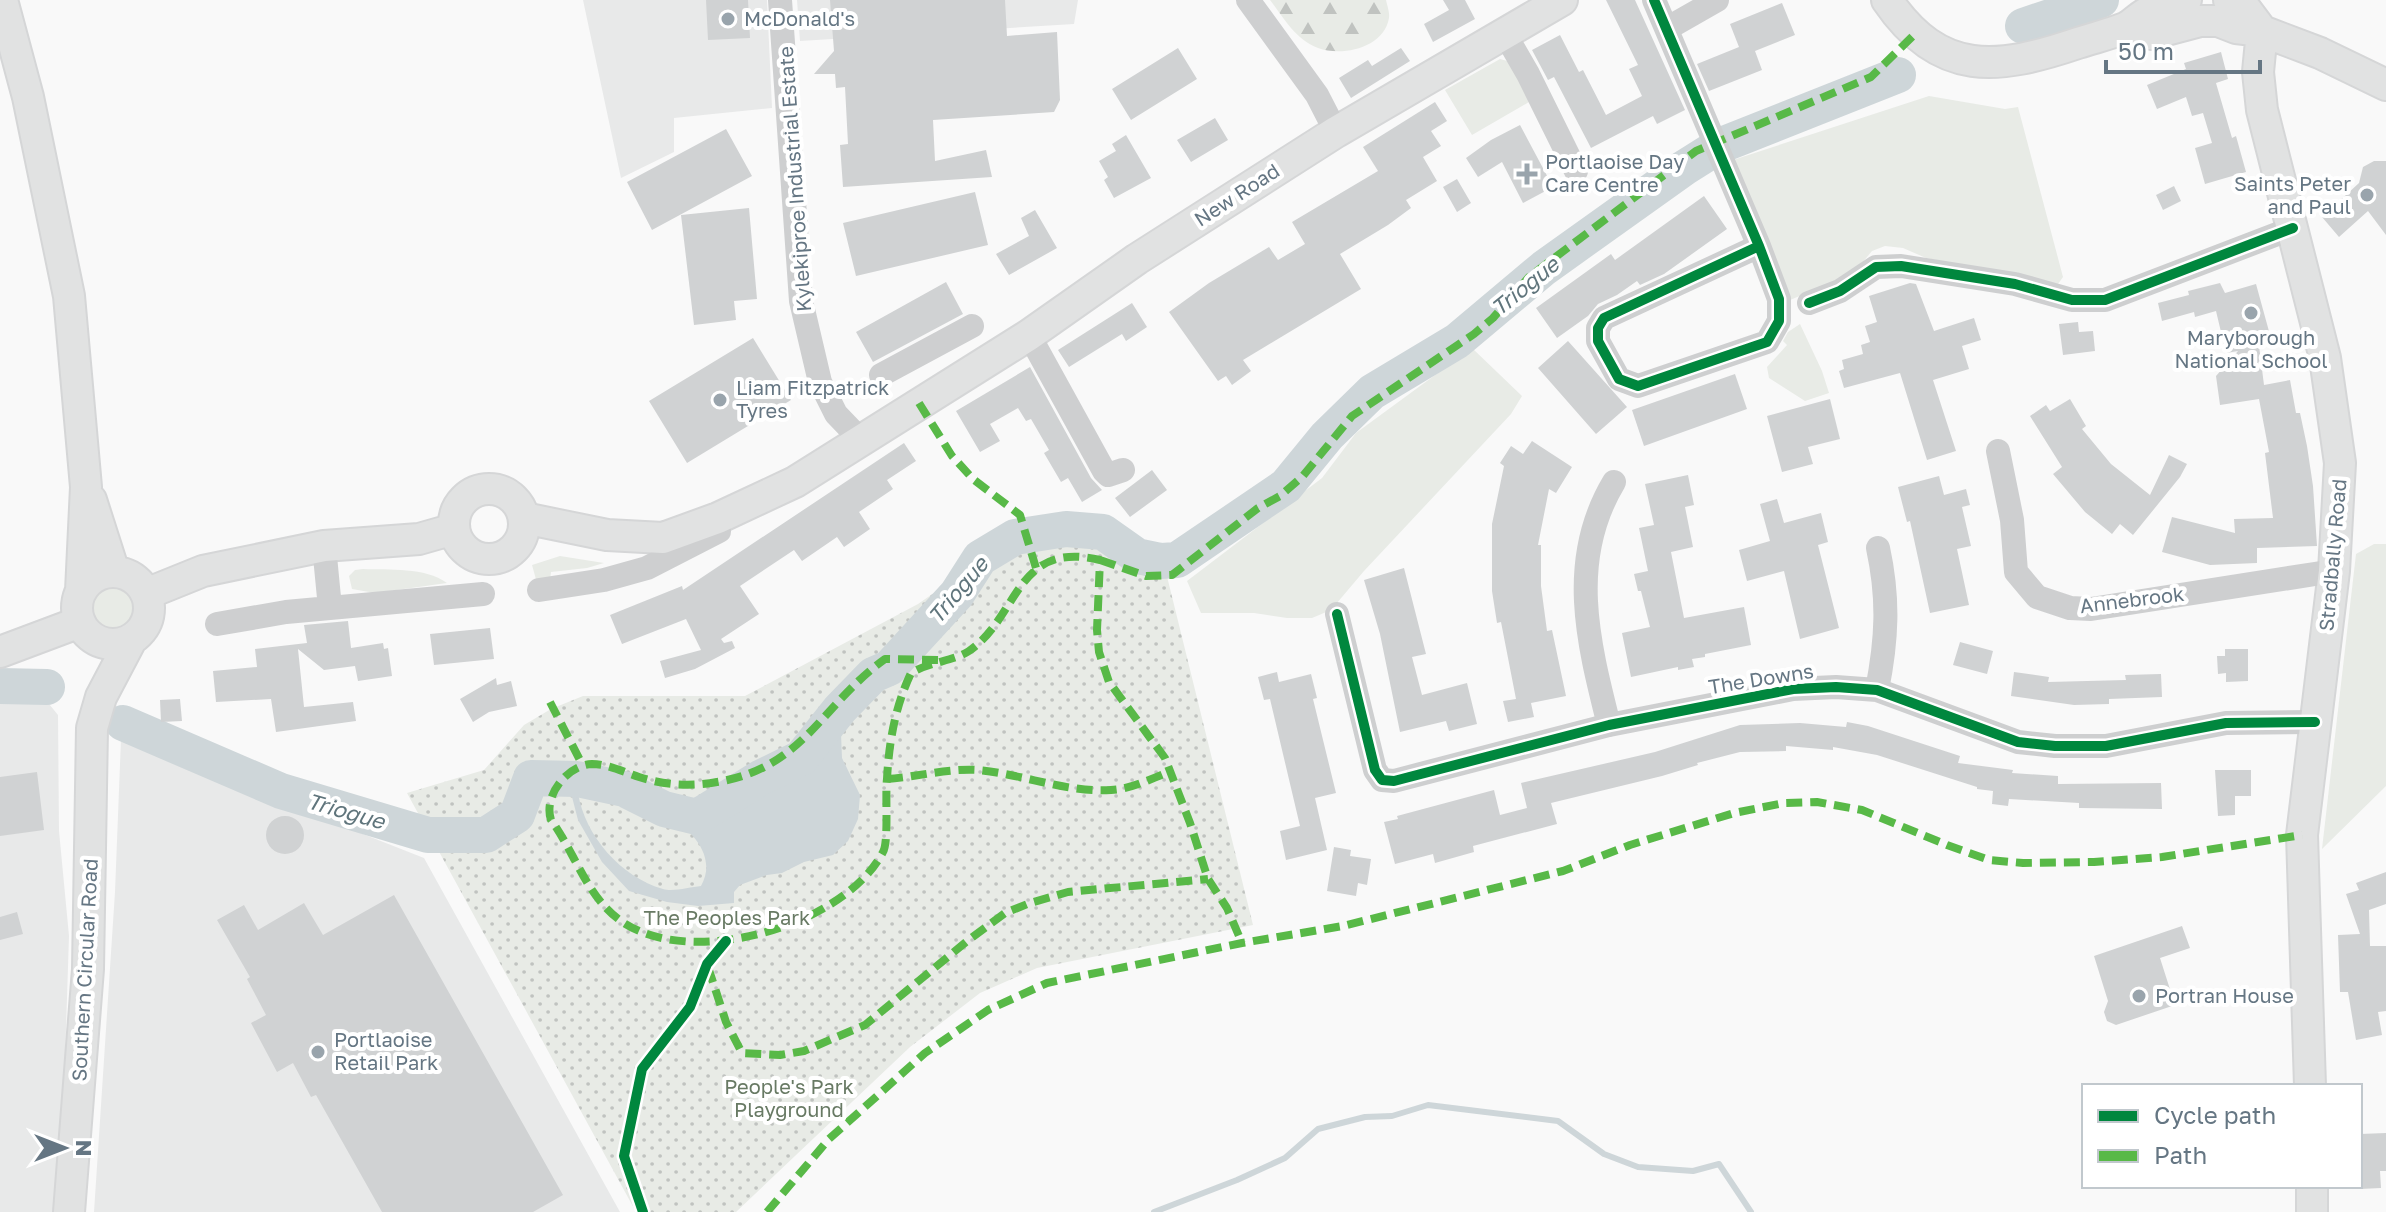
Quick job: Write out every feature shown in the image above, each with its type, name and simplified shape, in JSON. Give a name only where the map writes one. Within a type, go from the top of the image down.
[{"type":"main road","points":[[2,0],[28,97],[69,296],[86,487],[81,591],[77,612],[86,631],[101,697]]},
{"type":"main road","name":"New Road","points":[[524,518],[607,535],[663,538],[718,518],[795,482],[1029,335],[1137,259],[1336,132],[1562,0]]},
{"type":"main road","points":[[1887,0],[1900,19],[1928,45],[1944,53],[1984,62],[2015,61],[2046,54],[2127,27],[2147,13],[2186,0]]},
{"type":"main road","points":[[2229,0],[2244,7],[2262,31]]},
{"type":"main road","points":[[2127,27],[2151,34],[2200,21],[2218,21],[2236,28],[2262,31],[2320,53],[2386,85]]},
{"type":"main road","name":"Stradbally Road","points":[[2262,31],[2258,72],[2262,110],[2325,358],[2340,463],[2334,571],[2302,835],[2310,1084]]},
{"type":"main road","points":[[86,487],[114,572]]},
{"type":"main road","points":[[488,488],[508,493],[524,518],[521,538],[516,547],[499,558],[479,558],[470,554],[462,548],[454,529],[456,510],[462,501],[469,494],[488,488]]},
{"type":"main road","points":[[146,594],[199,572],[324,546],[419,539],[454,529]]},
{"type":"main road","points":[[0,652],[86,631],[114,645],[138,635],[147,620],[146,594],[137,581],[114,572],[96,576],[81,591]]},
{"type":"main road","points":[[101,697],[131,640]]},
{"type":"main road","name":"Southern Circular Road","points":[[69,1212],[88,969],[92,728],[101,697]]},
{"type":"main road","points":[[2312,1188],[2312,1212]]},
{"type":"street","name":"Kylekiproe Industrial Estate","points":[[780,0],[801,301],[820,382],[836,414],[860,439]]},
{"type":"street","points":[[1248,0],[1317,95],[1336,132]]},
{"type":"street","points":[[1654,0],[1759,246],[1779,299],[1779,321],[1767,342],[1654,382],[1638,386],[1619,379],[1598,341],[1598,328],[1604,318],[1759,246]]},
{"type":"street","points":[[1668,28],[1717,0]]},
{"type":"street","points":[[1505,34],[1577,171]]},
{"type":"street","points":[[1809,303],[1840,291],[1876,267],[1901,266],[2015,284],[2072,300],[2105,300],[2293,228]]},
{"type":"street","points":[[881,375],[972,326]]},
{"type":"street","points":[[1029,335],[1104,471],[1108,475],[1123,470]]},
{"type":"street","points":[[936,345],[966,375]]},
{"type":"street","name":"Annebrook","points":[[1998,451],[2012,520],[2016,572],[2037,597],[2054,604],[2091,609],[2334,571]]},
{"type":"street","points":[[1609,725],[1593,663],[1585,591],[1586,563],[1595,521],[1599,507],[1614,482]]},
{"type":"street","points":[[539,590],[604,580],[647,568],[719,531],[718,518]]},
{"type":"street","points":[[324,546],[330,608]]},
{"type":"street","points":[[1877,690],[1887,626],[1886,585],[1878,548]]},
{"type":"street","points":[[217,624],[286,612],[483,594]]},
{"type":"street","name":"The Downs","points":[[1337,614],[1375,770],[1382,780],[1394,781],[1609,725],[1793,689],[1836,687],[1877,690],[2018,742],[2055,746],[2106,746],[2226,723],[2315,722]]},
{"type":"shaded area","points":[[583,0],[767,0],[772,108],[674,118],[674,152],[621,178]]},
{"type":"shaded area","points":[[797,0],[1078,0],[1074,24],[800,41]]},
{"type":"shaded area","points":[[15,699],[45,699],[58,715],[59,831],[69,936],[65,1060],[53,1212],[0,1212],[0,704]]},
{"type":"shaded area","points":[[840,709],[842,758],[860,795],[858,819],[848,841],[833,855],[740,885],[734,892],[734,903],[698,906],[667,902],[629,891],[602,862],[578,820],[571,793],[577,779],[624,789],[664,809],[697,817],[760,778],[801,758]],"holes":[[[586,785],[624,793],[643,801],[686,829],[705,855],[706,870],[701,886],[663,889],[619,865],[588,824],[578,793]]]},
{"type":"shaded area","name":"Portlaoise Retail Park","points":[[121,739],[424,858],[620,1212],[94,1212],[115,892]]},
{"type":"green space","points":[[1270,0],[1386,0],[1389,18],[1379,37],[1371,43],[1361,48],[1328,51],[1303,40]]},
{"type":"green space","points":[[1500,59],[1512,66],[1529,102],[1472,135],[1445,90]]},
{"type":"green space","points":[[1929,96],[2005,109],[2018,107],[2063,277],[2058,284],[1926,258],[1903,248],[1885,246],[1872,251],[1853,274],[1790,300],[1730,161]]},
{"type":"green space","points":[[1800,324],[1829,393],[1805,401],[1769,378],[1767,367],[1787,345],[1783,341],[1788,332]]},
{"type":"green space","points":[[1472,348],[1522,396],[1511,414],[1331,610],[1312,618],[1201,613],[1187,581],[1322,478],[1356,433]]},
{"type":"green space","name":"The Peoples Park","points":[[1076,516],[1114,527],[1160,548],[1253,925],[1037,968],[980,993],[910,1047],[736,1212],[636,1212],[407,793],[484,770],[524,725],[551,709],[583,696],[745,696],[918,604],[961,574],[976,552],[1014,531]]},
{"type":"green space","points":[[2374,544],[2386,544],[2386,786],[2322,849],[2356,554]]},
{"type":"green space","points":[[560,556],[604,563],[551,572],[550,581],[537,583],[532,565]]},
{"type":"green space","points":[[355,570],[418,572],[447,583],[375,593],[352,589],[349,576]]},
{"type":"green space","points":[[115,587],[131,594],[138,610],[131,626],[115,633],[99,626],[92,610],[99,594]]},
{"type":"building","name":"McDonald's","points":[[706,0],[748,0],[750,38],[708,40]]},
{"type":"building","points":[[830,0],[1005,0],[1007,36],[1057,32],[1060,100],[1054,112],[933,120],[935,161],[986,150],[992,177],[843,187],[840,145],[848,144],[845,87],[836,88],[835,74],[814,74],[834,51]]},
{"type":"building","points":[[1443,0],[1465,0],[1475,19],[1433,42],[1424,24],[1449,10]]},
{"type":"building","points":[[1606,0],[1635,0],[1685,110],[1657,124],[1653,116],[1591,148],[1554,77],[1548,80],[1532,50],[1560,35],[1579,72],[1583,70],[1606,115],[1642,96],[1629,69],[1638,65]]},
{"type":"building","points":[[1782,3],[1795,35],[1755,51],[1762,70],[1709,91],[1697,64],[1739,47],[1730,24]]},
{"type":"building","points":[[1178,48],[1197,79],[1131,120],[1112,89]]},
{"type":"building","points":[[1401,48],[1410,61],[1351,98],[1339,78],[1368,60],[1372,66]]},
{"type":"building","points":[[2221,52],[2228,79],[2216,83],[2232,138],[2236,136],[2246,172],[2205,184],[2195,148],[2212,143],[2203,113],[2192,116],[2186,97],[2157,109],[2147,85],[2186,69],[2184,63]]},
{"type":"building","points":[[1435,102],[1447,121],[1431,131],[1441,146],[1423,157],[1437,181],[1406,200],[1411,208],[1340,254],[1361,289],[1243,360],[1251,371],[1232,385],[1226,376],[1218,381],[1169,312],[1209,283],[1269,247],[1278,260],[1305,244],[1292,222],[1378,171],[1363,147]]},
{"type":"building","points":[[1215,118],[1228,140],[1191,162],[1177,140]]},
{"type":"building","name":"Portlaoise Day Care Centre","points":[[1520,125],[1553,187],[1523,203],[1502,162],[1478,177],[1466,158]]},
{"type":"building","points":[[726,129],[752,176],[652,230],[627,182]]},
{"type":"building","points":[[1126,135],[1151,178],[1114,198],[1104,180],[1108,177],[1099,161],[1116,151],[1112,144]]},
{"type":"building","name":"Saints Peter and Paul","points":[[2374,161],[2386,161],[2386,235],[2368,211],[2339,237],[2322,217],[2359,183],[2363,167]]},
{"type":"building","points":[[1457,179],[1471,203],[1457,212],[1443,187]]},
{"type":"building","points":[[2174,186],[2181,201],[2163,210],[2156,195]]},
{"type":"building","points":[[975,192],[988,245],[856,276],[843,223]]},
{"type":"building","points":[[1704,196],[1727,229],[1664,274],[1640,285],[1637,281],[1598,304],[1588,316],[1557,338],[1536,308],[1611,254],[1615,260]]},
{"type":"building","points":[[749,208],[757,299],[734,301],[736,320],[694,325],[681,215]]},
{"type":"building","points":[[1035,210],[1057,248],[1009,275],[996,254],[1029,236],[1021,218]]},
{"type":"building","points":[[946,282],[963,314],[873,362],[856,332]]},
{"type":"building","points":[[1910,283],[1916,284],[1934,331],[1974,318],[1981,340],[1962,346],[1969,369],[1933,380],[1956,451],[1927,460],[1900,373],[1844,388],[1839,371],[1844,369],[1842,360],[1863,354],[1861,345],[1870,342],[1865,326],[1877,322],[1869,296]]},
{"type":"building","points":[[2220,283],[2225,293],[2256,284],[2270,335],[2258,338],[2264,385],[2290,380],[2296,413],[2300,413],[2313,486],[2317,546],[2257,548],[2257,563],[2210,565],[2162,552],[2172,517],[2235,533],[2234,519],[2273,518],[2265,453],[2269,452],[2259,399],[2220,405],[2216,376],[2238,351],[2226,353],[2216,311],[2195,317],[2194,312],[2162,321],[2158,303]]},
{"type":"building","points":[[1132,303],[1147,327],[1126,341],[1122,334],[1069,367],[1058,350]]},
{"type":"building","points":[[2078,322],[2079,332],[2093,331],[2095,351],[2063,355],[2059,324]]},
{"type":"building","name":"Liam Fitzpatrick Tyres","points":[[753,338],[791,400],[687,463],[649,401]]},
{"type":"building","points":[[1568,341],[1627,407],[1596,434],[1538,368]]},
{"type":"building","points":[[1030,367],[1091,478],[1102,490],[1082,502],[1068,478],[1061,482],[1044,453],[1049,450],[1031,419],[1026,421],[1018,408],[990,424],[1000,441],[980,452],[956,411]]},
{"type":"building","points":[[1735,374],[1747,409],[1644,446],[1632,410]]},
{"type":"building","points":[[1830,399],[1840,439],[1808,447],[1813,464],[1782,472],[1767,416]]},
{"type":"building","points":[[2070,399],[2086,426],[2082,429],[2111,464],[2150,495],[2169,455],[2187,464],[2133,535],[2120,524],[2112,534],[2085,512],[2053,474],[2062,467],[2030,416],[2046,405],[2050,411]]},
{"type":"building","points":[[1532,441],[1572,467],[1556,493],[1549,489],[1538,545],[1541,545],[1541,586],[1547,631],[1552,630],[1566,696],[1531,703],[1534,717],[1508,722],[1503,701],[1516,699],[1492,591],[1492,524],[1504,466],[1500,463],[1511,446],[1523,454]]},
{"type":"building","points":[[904,443],[916,461],[887,480],[893,489],[859,512],[870,529],[844,547],[837,537],[802,561],[794,550],[740,586],[759,614],[721,639],[724,643],[732,641],[735,648],[695,669],[665,678],[660,661],[701,650],[686,619],[622,644],[610,615],[682,586],[683,590]]},
{"type":"building","points":[[1152,470],[1167,490],[1130,517],[1115,498]]},
{"type":"building","points":[[1688,475],[1694,505],[1685,507],[1693,547],[1671,552],[1684,618],[1744,607],[1751,645],[1692,659],[1694,667],[1678,670],[1678,667],[1631,677],[1622,633],[1650,627],[1634,574],[1648,571],[1639,528],[1654,525],[1645,484]]},
{"type":"building","points":[[1939,476],[1944,495],[1966,489],[1970,505],[1962,507],[1971,546],[1957,549],[1969,605],[1930,613],[1910,521],[1907,522],[1898,487]]},
{"type":"building","points":[[1777,499],[1784,523],[1821,513],[1828,542],[1818,545],[1839,628],[1800,639],[1784,571],[1747,581],[1739,550],[1770,541],[1760,504]]},
{"type":"building","points":[[1404,568],[1426,654],[1412,657],[1422,695],[1467,683],[1477,724],[1449,731],[1446,721],[1400,732],[1380,634],[1364,580]]},
{"type":"building","points":[[348,621],[351,648],[383,643],[384,649],[388,648],[392,676],[358,681],[355,666],[324,670],[298,649],[304,707],[353,702],[356,721],[276,732],[271,699],[216,702],[213,671],[257,667],[255,649],[307,643],[304,625]]},
{"type":"building","points":[[490,628],[494,659],[434,665],[430,634]]},
{"type":"building","points":[[1960,642],[1993,651],[1987,674],[1953,665]]},
{"type":"building","points":[[2225,649],[2248,649],[2248,681],[2226,682],[2226,673],[2218,674],[2217,656],[2225,656]]},
{"type":"building","points":[[1277,672],[1279,682],[1311,674],[1317,698],[1313,699],[1336,793],[1315,798],[1327,850],[1286,860],[1280,831],[1300,826],[1270,699],[1264,700],[1258,677]]},
{"type":"building","points":[[2014,672],[2049,677],[2048,682],[2126,680],[2125,675],[2161,674],[2162,697],[2109,699],[2109,704],[2074,705],[2011,696]]},
{"type":"building","points":[[496,678],[497,685],[511,681],[517,706],[489,712],[473,722],[460,699]]},
{"type":"building","points":[[180,699],[182,721],[161,722],[160,700]]},
{"type":"building","points":[[1847,722],[1960,756],[1958,763],[2013,770],[2012,773],[2058,776],[2058,784],[2161,783],[2162,809],[2079,808],[2079,803],[2009,799],[2008,806],[1992,804],[1993,791],[1977,789],[1877,755],[1833,747],[1833,750],[1786,746],[1786,751],[1740,752],[1662,776],[1551,803],[1557,824],[1473,846],[1474,852],[1435,863],[1433,854],[1395,864],[1384,822],[1398,819],[1397,816],[1494,790],[1500,815],[1527,808],[1521,783],[1655,752],[1740,725],[1800,723],[1846,727]]},
{"type":"building","points":[[2215,770],[2251,770],[2251,796],[2235,796],[2235,815],[2218,816]]},
{"type":"building","points":[[37,772],[44,830],[0,836],[0,777]]},
{"type":"building","points":[[285,816],[298,822],[304,835],[298,848],[285,854],[272,848],[266,835],[272,822]]},
{"type":"building","points":[[1334,847],[1351,850],[1350,856],[1371,859],[1367,885],[1358,883],[1356,896],[1327,891]]},
{"type":"building","points":[[2386,872],[2386,904],[2369,910],[2370,946],[2386,946],[2386,1011],[2378,1012],[2382,1035],[2356,1040],[2348,992],[2340,992],[2338,935],[2360,934],[2346,894],[2359,890],[2356,883]]},
{"type":"building","points":[[394,895],[563,1195],[533,1212],[382,1212],[316,1095],[311,1097],[293,1063],[277,1072],[251,1023],[266,1015],[247,979],[250,977],[217,920],[244,905],[258,930],[304,903],[323,935]]},
{"type":"building","points":[[17,912],[23,934],[0,940],[0,917]]},
{"type":"building","points":[[2182,926],[2190,948],[2160,958],[2175,1005],[2116,1025],[2107,1021],[2104,1012],[2108,1001],[2094,956]]},
{"type":"building","points":[[2386,1133],[2386,1171],[2380,1171],[2381,1188],[2360,1189],[2362,1134]]},
{"type":"waterway","name":"Triogue","points":[[2023,26],[2101,0]]},
{"type":"waterway","name":"Triogue","points":[[123,723],[281,791],[428,835],[486,835],[517,815],[531,778],[577,779],[624,789],[664,809],[697,817],[760,778],[801,758],[840,709],[873,675],[889,668],[957,594],[980,558],[1015,537],[1066,529],[1103,532],[1137,556],[1161,561],[1177,560],[1286,486],[1327,436],[1372,392],[1457,341],[1544,268],[1684,168],[1719,146],[1898,75]]},
{"type":"waterway","name":"Triogue","points":[[0,686],[47,687]]},
{"type":"waterway","points":[[1154,1212],[1285,1158],[1318,1129],[1365,1117],[1392,1116],[1428,1105],[1558,1121],[1604,1154],[1638,1167],[1693,1171],[1719,1164],[1751,1212]]},
{"type":"marked path","points":[[1100,560],[1146,576],[1172,575],[1302,477],[1352,416],[1474,334],[1493,318],[1529,277],[1696,151],[1871,77],[1915,34]]},
{"type":"marked path","points":[[919,403],[952,456],[973,479],[1020,515],[1036,568]]},
{"type":"marked path","points":[[938,660],[885,659],[792,749],[747,775],[707,784],[677,784],[648,780],[604,765],[583,766],[559,783],[551,801],[551,820],[600,902],[624,923],[654,936],[689,942],[727,940],[766,932],[803,919],[836,900],[864,878],[883,852],[891,738],[911,673],[969,651],[986,636],[1022,585],[1035,571],[1051,561],[1072,557],[1100,560],[1097,630],[1099,652],[1109,682],[1165,758],[1208,879],[1227,908],[1242,943]]},
{"type":"marked path","points":[[550,702],[583,766]]},
{"type":"marked path","points":[[887,779],[978,770],[1078,789],[1111,790],[1134,786],[1169,772]]},
{"type":"marked path","points":[[767,1212],[829,1139],[925,1053],[988,1010],[1047,983],[1242,943],[1343,926],[1563,871],[1630,845],[1734,813],[1784,803],[1817,802],[1862,810],[1989,860],[2023,863],[2162,857],[2302,835]]},
{"type":"marked path","points":[[708,967],[726,1022],[742,1053],[780,1055],[804,1051],[865,1025],[1005,913],[1068,892],[1208,879]]},
{"type":"cycle path","points":[[1654,0],[1759,246],[1779,299],[1779,321],[1767,342],[1638,386],[1619,379],[1598,341],[1598,328],[1604,318],[1759,246]]},
{"type":"cycle path","points":[[1809,303],[1840,291],[1876,267],[1901,266],[2015,284],[2072,300],[2105,300],[2293,228]]},
{"type":"cycle path","points":[[1337,614],[1375,770],[1382,780],[1394,781],[1609,725],[1793,689],[1836,687],[1877,690],[2018,742],[2055,746],[2106,746],[2226,723],[2315,722]]},
{"type":"cycle path","points":[[643,1212],[624,1156],[642,1069],[690,1007],[707,964],[726,941]]},
{"type":"place","name":"McDonald's","points":[[728,19]]},
{"type":"place","name":"Portlaoise Day Care Centre","points":[[1527,174]]},
{"type":"place","name":"Saints Peter and Paul","points":[[2367,195]]},
{"type":"place","name":"Maryborough National School","points":[[2251,313]]},
{"type":"place","name":"Liam Fitzpatrick Tyres","points":[[720,400]]},
{"type":"place","name":"Portran House","points":[[2139,996]]},
{"type":"place","name":"Portlaoise Retail Park","points":[[318,1052]]},
{"type":"park label","name":"People's Park Playground","points":[[789,1098]]}]
